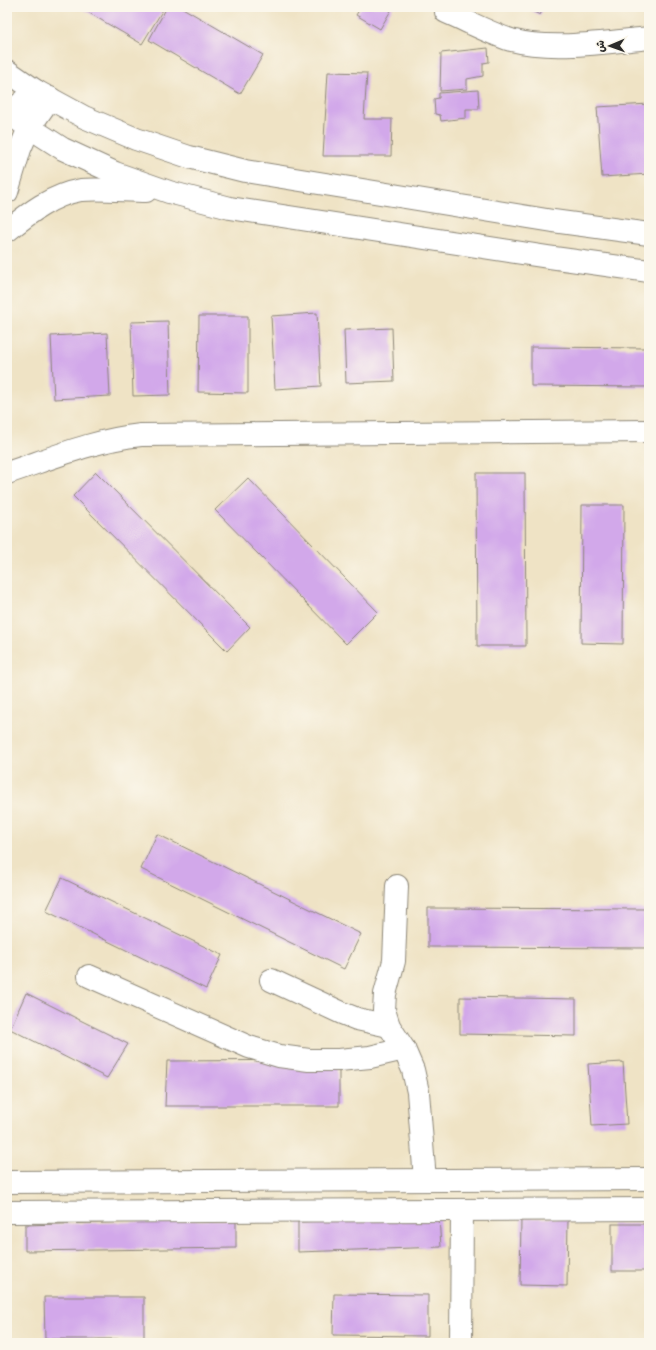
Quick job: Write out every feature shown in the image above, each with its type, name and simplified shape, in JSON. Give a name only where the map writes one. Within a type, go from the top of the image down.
[{"type":"main road","points":[[446,12],[511,40],[530,44],[568,45],[649,38]]},
{"type":"main road","points":[[7,71],[43,95],[84,117],[136,139],[190,157],[245,171],[553,221],[649,234]]},
{"type":"main road","points":[[43,95],[7,114],[63,149],[115,173],[169,192],[230,208],[649,271]]},
{"type":"main road","points":[[7,192],[20,149],[43,95]]},
{"type":"main road","points":[[7,231],[27,215],[53,199],[81,190],[169,192]]},
{"type":"main road","points":[[7,473],[99,442],[120,437],[141,435],[649,431]]},
{"type":"main road","points":[[397,886],[394,961],[385,994],[384,1010],[389,1026],[404,1049],[413,1070],[418,1092],[425,1180]]},
{"type":"main road","points":[[89,976],[249,1048],[279,1056],[309,1060],[340,1060],[370,1057],[404,1049]]},
{"type":"main road","points":[[271,980],[342,1014],[389,1026]]},
{"type":"main road","points":[[7,1182],[649,1179]]},
{"type":"main road","points":[[7,1212],[649,1209]]},
{"type":"main road","points":[[461,1343],[462,1210]]},
{"type":"building","points":[[79,7],[162,7],[164,8],[142,44]]},
{"type":"building","points":[[167,7],[181,7],[263,55],[240,94],[149,40]]},
{"type":"building","points":[[361,7],[393,7],[380,29],[356,15]]},
{"type":"building","points":[[524,7],[544,7],[540,15]]},
{"type":"building","points":[[488,48],[489,62],[483,63],[483,76],[467,79],[467,89],[440,91],[441,53]]},
{"type":"building","points":[[328,72],[367,73],[364,119],[392,119],[391,156],[323,156]]},
{"type":"building","points":[[478,90],[479,109],[466,109],[466,118],[441,121],[440,115],[435,114],[434,99],[439,98],[439,93]]},
{"type":"building","points":[[649,104],[649,174],[602,177],[597,107]]},
{"type":"building","points":[[317,313],[321,386],[275,389],[271,316]]},
{"type":"building","points":[[199,316],[248,316],[248,393],[198,392]]},
{"type":"building","points":[[168,321],[170,395],[133,396],[131,322]]},
{"type":"building","points":[[392,328],[394,381],[346,383],[344,330]]},
{"type":"building","points":[[107,333],[110,396],[54,399],[51,336]]},
{"type":"building","points":[[531,347],[649,348],[649,387],[531,386]]},
{"type":"building","points":[[96,472],[250,627],[227,651],[73,496]]},
{"type":"building","points":[[476,473],[525,473],[526,646],[477,646]]},
{"type":"building","points":[[248,478],[378,612],[346,644],[215,510]]},
{"type":"building","points":[[582,505],[624,505],[623,644],[581,643]]},
{"type":"building","points":[[157,834],[361,934],[344,969],[141,869]]},
{"type":"building","points":[[62,878],[222,955],[206,989],[46,911]]},
{"type":"building","points":[[428,908],[649,909],[649,948],[428,947]]},
{"type":"building","points":[[26,993],[128,1044],[107,1078],[10,1029]]},
{"type":"building","points":[[460,997],[576,999],[576,1036],[460,1034]]},
{"type":"building","points":[[339,1060],[339,1106],[165,1106],[167,1061]]},
{"type":"building","points":[[623,1062],[627,1124],[592,1126],[588,1064]]},
{"type":"building","points":[[439,1217],[441,1247],[298,1252],[298,1222]]},
{"type":"building","points":[[521,1218],[568,1218],[567,1286],[520,1285]]},
{"type":"building","points":[[236,1219],[236,1248],[25,1251],[25,1225]]},
{"type":"building","points":[[612,1224],[649,1224],[649,1271],[612,1271]]},
{"type":"building","points":[[334,1294],[428,1295],[428,1336],[333,1335]]},
{"type":"building","points":[[44,1297],[144,1297],[144,1339],[45,1339]]}]
